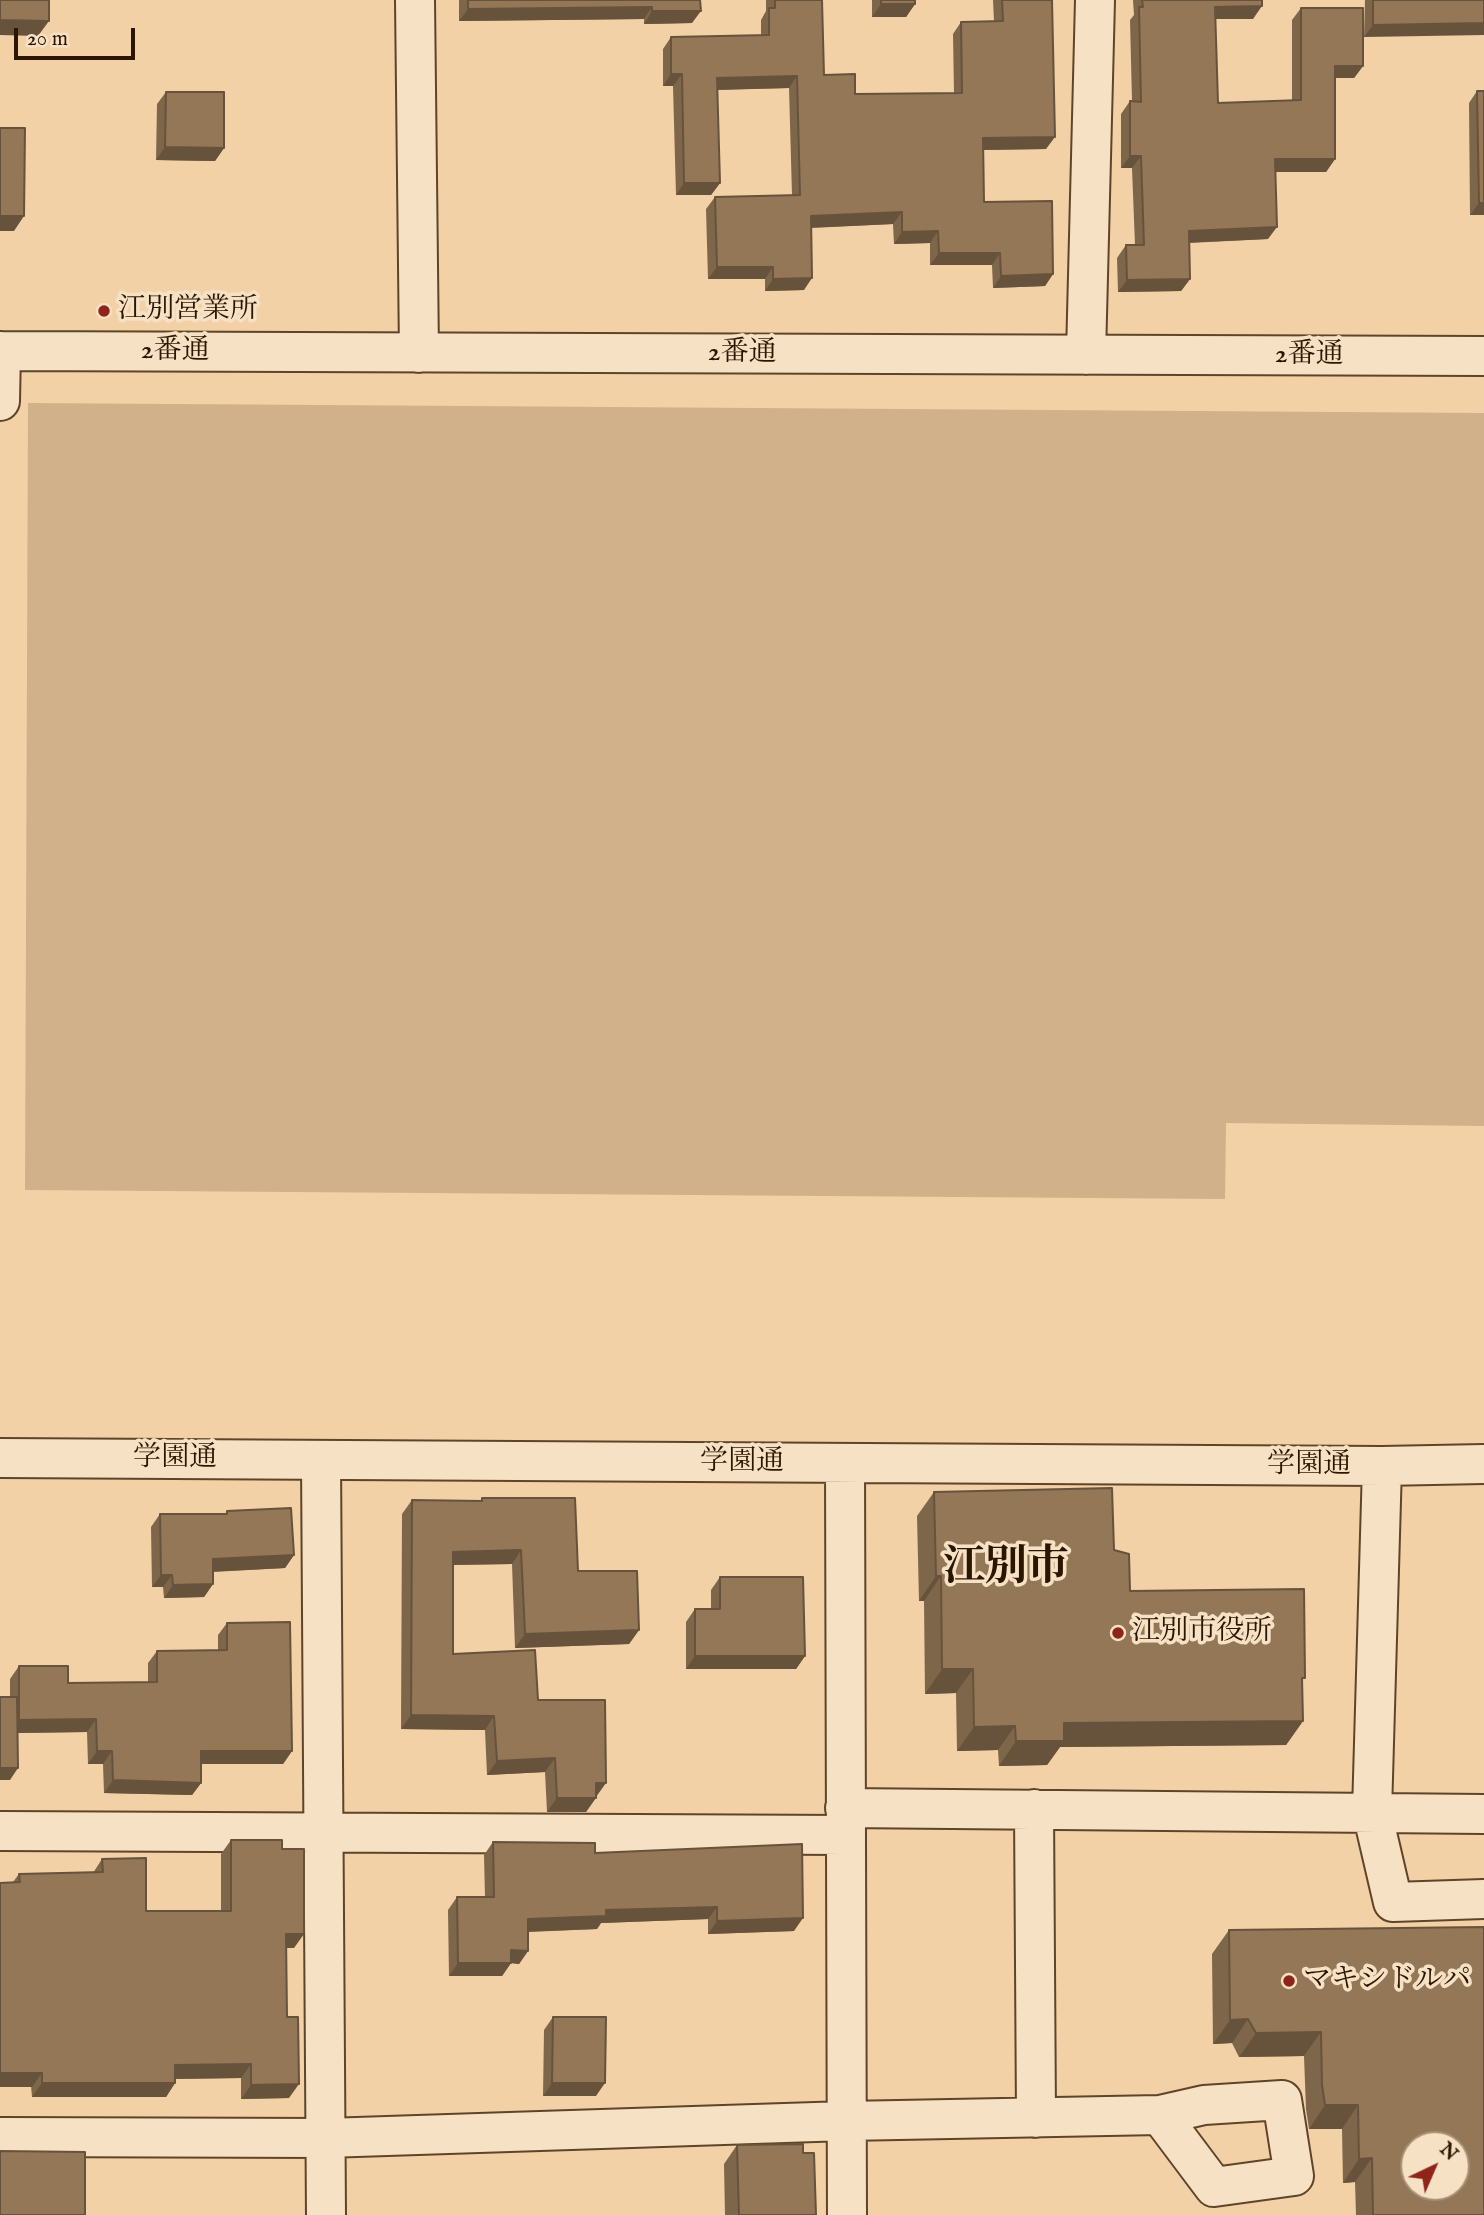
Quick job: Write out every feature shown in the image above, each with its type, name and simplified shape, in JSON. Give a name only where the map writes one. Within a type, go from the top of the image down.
[{"type":"street","points":[[415,0],[419,353]]},
{"type":"street","points":[[1086,355],[1095,0]]},
{"type":"street","points":[[0,351],[0,401]]},
{"type":"street","name":"2番通","points":[[0,351],[1484,356]]},
{"type":"street","name":"学園通","points":[[0,1458],[1382,1466],[1484,1464]]},
{"type":"street","points":[[321,1460],[326,2215]]},
{"type":"street","points":[[845,1463],[847,2215]]},
{"type":"street","points":[[1382,1466],[1372,1812],[1392,1902],[1484,1899]]},
{"type":"street","points":[[0,1831],[324,1833],[845,1822],[1034,1809],[1484,1814]]},
{"type":"street","points":[[1034,1809],[1036,2118]]},
{"type":"street","points":[[0,2137],[326,2138],[846,2121],[1160,2115]]},
{"type":"shaded area","points":[[28,403],[1484,413],[1484,1126],[1226,1123],[1225,1199],[25,1190]]},
{"type":"building","points":[[0,0],[49,0],[49,21],[0,20]]},
{"type":"building","points":[[468,0],[700,0],[701,11],[652,11],[652,7],[468,9]]},
{"type":"building","points":[[775,0],[822,0],[824,75],[855,74],[855,94],[962,93],[961,22],[1003,21],[1002,0],[1052,0],[1055,137],[983,138],[984,202],[1052,201],[1053,274],[1001,276],[1000,253],[939,253],[938,231],[902,232],[902,212],[811,216],[812,278],[773,279],[773,267],[717,267],[715,197],[800,195],[797,76],[717,78],[720,183],[684,183],[682,74],[671,74],[671,37],[769,35],[769,8],[775,8]]},
{"type":"building","points":[[881,0],[915,0],[915,4],[881,4]]},
{"type":"building","points":[[1142,0],[1262,0],[1262,6],[1215,7],[1218,103],[1301,100],[1301,8],[1363,8],[1363,66],[1335,66],[1335,159],[1275,159],[1277,227],[1189,231],[1190,279],[1127,280],[1126,245],[1144,245],[1141,156],[1130,156],[1130,101],[1141,102],[1139,7],[1143,7]]},
{"type":"building","points":[[1373,0],[1484,0],[1484,23],[1373,25]]},
{"type":"building","points":[[1477,91],[1484,91],[1484,203],[1479,203]]},
{"type":"building","points":[[166,92],[224,92],[224,148],[165,147]]},
{"type":"building","points":[[0,128],[25,128],[24,216],[0,216]]},
{"type":"building","name":"江別市役所","points":[[1112,1488],[1114,1550],[1129,1554],[1130,1591],[1304,1589],[1303,1721],[1064,1723],[1064,1741],[1016,1741],[1015,1726],[974,1727],[973,1669],[942,1669],[941,1576],[936,1576],[934,1492]]},
{"type":"building","points":[[482,1498],[575,1498],[578,1571],[637,1571],[639,1630],[525,1634],[521,1550],[453,1552],[453,1654],[535,1650],[538,1700],[605,1700],[606,1783],[596,1783],[596,1798],[557,1798],[555,1758],[497,1761],[494,1716],[411,1715],[412,1500],[482,1501]]},
{"type":"building","points":[[291,1508],[294,1555],[213,1559],[213,1584],[173,1585],[172,1575],[161,1575],[160,1514],[227,1514],[227,1511]]},
{"type":"building","points":[[720,1577],[803,1577],[805,1656],[695,1656],[695,1609],[720,1609]]},
{"type":"building","points":[[290,1622],[292,1751],[201,1751],[201,1783],[113,1780],[112,1751],[97,1751],[96,1719],[19,1720],[19,1666],[68,1666],[68,1683],[157,1682],[157,1651],[227,1650],[227,1623]]},
{"type":"building","points":[[0,1697],[17,1697],[18,1768],[0,1768]]},
{"type":"building","points":[[231,1840],[282,1840],[282,1849],[304,1849],[304,1934],[286,1934],[287,2017],[298,2017],[299,2084],[251,2085],[251,2064],[175,2065],[175,2083],[42,2083],[42,2073],[0,2073],[0,1883],[20,1882],[19,1874],[103,1872],[102,1859],[146,1858],[146,1911],[231,1911]]},
{"type":"building","points":[[493,1842],[595,1843],[595,1853],[802,1844],[803,1918],[717,1921],[717,1907],[606,1910],[606,1916],[528,1919],[528,1951],[511,1950],[511,1963],[458,1963],[457,1897],[494,1897]]},
{"type":"building","points":[[1484,1927],[1484,2215],[1373,2215],[1372,2158],[1359,2159],[1358,2105],[1325,2105],[1321,2032],[1256,2033],[1248,2019],[1230,2020],[1229,1930]]},
{"type":"building","points":[[553,2017],[606,2017],[605,2083],[552,2083]]},
{"type":"building","points":[[803,2144],[803,2153],[814,2153],[816,2215],[739,2215],[737,2145]]},
{"type":"building","points":[[0,2151],[85,2152],[85,2215],[0,2215]]},
{"type":"place","name":"江別営業所","points":[[104,311]]},
{"type":"place","name":"江別市役所","points":[[1118,1633]]},
{"type":"place","name":"マキシドルパ","points":[[1289,1981]]},
{"type":"district","name":"江別市","points":[[1006,1570]]}]
